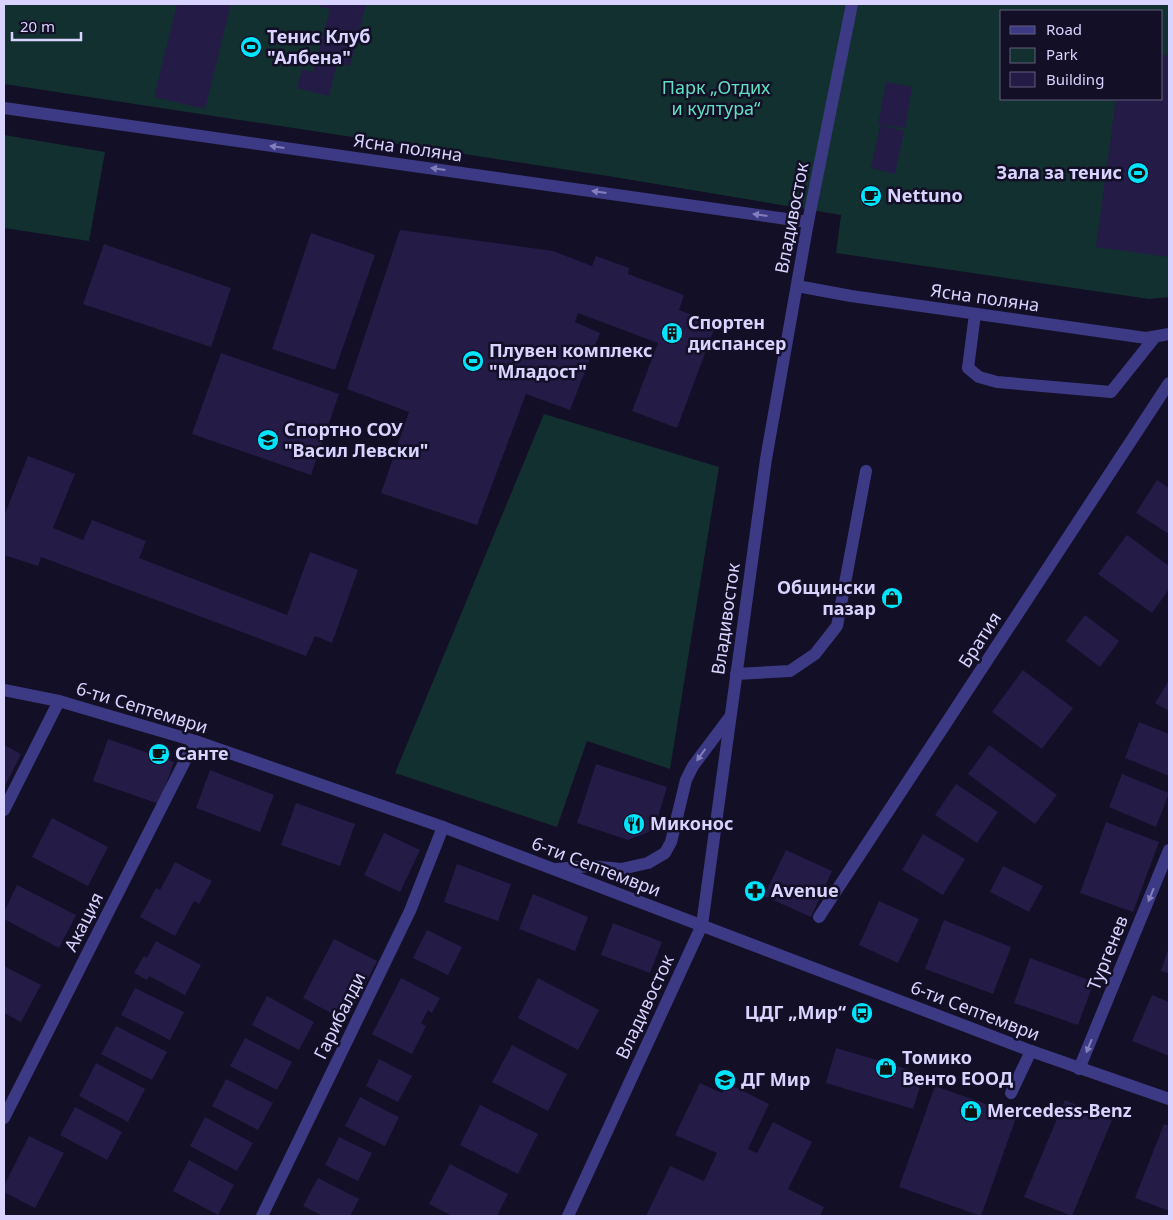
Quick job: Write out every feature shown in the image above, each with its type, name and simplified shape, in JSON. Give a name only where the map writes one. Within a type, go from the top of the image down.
[{"type":"street","name":"Владивосток","points":[[568,1216],[702,925],[766,458],[808,222],[852,4]]},
{"type":"street","name":"Ясна поляна","points":[[4,108],[808,222]]},
{"type":"street","name":"Ясна поляна","points":[[797,286],[851,296],[1146,338],[1169,334]]},
{"type":"street","points":[[975,314],[968,368],[980,377],[998,382],[1111,392],[1155,336]]},
{"type":"street","name":"Братия","points":[[819,917],[1169,383]]},
{"type":"street","points":[[736,674],[790,671],[815,654],[837,626],[866,471]]},
{"type":"street","name":"6-ти Септември","points":[[4,690],[59,701],[195,741],[443,828],[1031,1051],[1169,1099]]},
{"type":"street","points":[[4,810],[59,701]]},
{"type":"street","points":[[554,870],[590,866],[621,869],[648,863],[665,854],[671,842],[686,780],[693,766],[730,716]]},
{"type":"street","name":"Акация","points":[[4,1118],[195,741]]},
{"type":"street","name":"Гарибалди","points":[[262,1216],[410,911],[443,828]]},
{"type":"street","name":"Тургенев","points":[[1080,1069],[1169,850]]},
{"type":"street","points":[[1011,1093],[1031,1051]]},
{"type":"green space","name":"Парк „Отдих и култура“","points":[[4,4],[1169,4],[1169,297],[1149,299],[836,253],[841,215],[608,176],[4,84]]},
{"type":"green space","points":[[4,135],[105,152],[89,241],[4,228]]},
{"type":"green space","points":[[544,414],[719,467],[670,769],[587,741],[557,827],[395,773]]},
{"type":"building","name":"Тенис Клуб \"Албена\"","points":[[177,4],[231,4],[205,109],[154,97]]},
{"type":"building","points":[[318,4],[366,4],[350,66],[337,63],[329,96],[297,88],[302,69],[313,72],[330,9],[318,6]]},
{"type":"building","name":"Зала за тенис","points":[[1163,55],[1169,56],[1169,257],[1096,247],[1116,100],[1163,100]]},
{"type":"building","points":[[886,82],[912,87],[905,128],[878,124]]},
{"type":"building","points":[[880,125],[904,131],[895,174],[871,168]]},
{"type":"building","name":"Плувен комплекс \"Младост\"","points":[[400,230],[553,251],[592,266],[596,256],[629,268],[628,274],[684,295],[679,310],[716,324],[677,428],[632,411],[658,343],[578,313],[575,322],[600,333],[570,410],[526,394],[477,525],[381,493],[409,412],[347,389]]},
{"type":"building","points":[[311,233],[375,255],[335,370],[272,349]]},
{"type":"building","points":[[104,244],[231,288],[211,347],[83,304]]},
{"type":"building","points":[[221,353],[339,394],[311,475],[192,434]]},
{"type":"building","points":[[28,456],[75,474],[53,528],[83,540],[92,520],[146,541],[139,558],[287,615],[310,552],[358,570],[332,643],[315,636],[306,656],[41,557],[38,566],[4,555],[4,516]]},
{"type":"building","points":[[1157,480],[1169,488],[1169,534],[1136,513]]},
{"type":"building","points":[[1127,535],[1169,566],[1169,589],[1152,613],[1098,574]]},
{"type":"building","points":[[1085,615],[1119,641],[1100,667],[1066,641]]},
{"type":"building","points":[[1023,670],[1073,708],[1042,749],[992,712]]},
{"type":"building","points":[[1169,680],[1169,711],[1155,703]]},
{"type":"building","points":[[1139,722],[1169,734],[1169,776],[1125,758]]},
{"type":"building","points":[[108,739],[174,762],[159,804],[93,781]]},
{"type":"building","points":[[4,745],[21,754],[4,788]]},
{"type":"building","points":[[989,745],[1057,795],[1035,824],[968,774]]},
{"type":"building","points":[[596,764],[667,787],[654,830],[628,840],[577,823]]},
{"type":"building","points":[[210,770],[274,795],[260,832],[196,808]]},
{"type":"building","points":[[1122,774],[1169,793],[1156,827],[1109,807]]},
{"type":"building","points":[[956,784],[998,812],[977,843],[935,815]]},
{"type":"building","points":[[296,803],[355,824],[340,866],[281,845]]},
{"type":"building","points":[[52,818],[108,847],[88,886],[32,857]]},
{"type":"building","points":[[1106,822],[1159,842],[1133,912],[1080,893]]},
{"type":"building","points":[[384,833],[420,850],[400,892],[364,875]]},
{"type":"building","points":[[923,834],[965,859],[943,895],[902,870]]},
{"type":"building","points":[[786,850],[832,871],[811,917],[764,896]]},
{"type":"building","points":[[175,862],[212,881],[199,904],[194,901],[175,936],[140,917],[156,888],[160,890]]},
{"type":"building","points":[[457,864],[511,884],[498,921],[444,902]]},
{"type":"building","points":[[1003,866],[1043,886],[1029,912],[990,892]]},
{"type":"building","points":[[17,885],[76,915],[59,948],[4,919],[4,912]]},
{"type":"building","points":[[533,894],[588,917],[575,951],[519,929]]},
{"type":"building","points":[[879,901],[919,919],[898,963],[859,945]]},
{"type":"building","points":[[944,920],[1011,947],[993,994],[925,969]]},
{"type":"building","points":[[613,923],[662,942],[650,973],[601,955]]},
{"type":"building","points":[[427,930],[462,947],[448,975],[413,958]]},
{"type":"building","points":[[334,939],[377,961],[346,1021],[303,998]]},
{"type":"building","points":[[156,941],[201,965],[185,995],[149,976],[147,980],[134,973],[144,956],[147,958]]},
{"type":"building","points":[[1169,947],[1169,973],[1161,971]]},
{"type":"building","points":[[1030,958],[1094,982],[1078,1025],[1014,1003]]},
{"type":"building","points":[[4,966],[41,985],[21,1022],[4,1013]]},
{"type":"building","points":[[401,978],[440,998],[432,1013],[428,1010],[421,1023],[426,1026],[412,1054],[372,1034]]},
{"type":"building","points":[[538,978],[599,1010],[578,1050],[518,1018]]},
{"type":"building","points":[[135,988],[184,1012],[170,1040],[121,1015]]},
{"type":"building","points":[[1152,995],[1169,1002],[1169,1056],[1132,1041]]},
{"type":"building","points":[[267,996],[314,1022],[299,1050],[252,1025]]},
{"type":"building","points":[[116,1026],[167,1052],[152,1080],[101,1054]]},
{"type":"building","points":[[245,1038],[292,1062],[277,1090],[230,1066]]},
{"type":"building","points":[[512,1045],[567,1074],[548,1111],[492,1082]]},
{"type":"building","points":[[836,1048],[924,1074],[913,1109],[826,1083]]},
{"type":"building","points":[[379,1059],[412,1076],[398,1102],[366,1086]]},
{"type":"building","points":[[96,1063],[145,1089],[128,1122],[79,1096]]},
{"type":"building","points":[[226,1079],[273,1103],[258,1130],[212,1106]]},
{"type":"building","points":[[700,1083],[722,1093],[729,1084],[769,1104],[748,1149],[757,1153],[773,1122],[812,1142],[788,1189],[824,1207],[820,1216],[646,1216],[670,1166],[704,1181],[717,1153],[675,1135]]},
{"type":"building","points":[[935,1086],[1017,1115],[981,1216],[899,1187]]},
{"type":"building","points":[[360,1097],[399,1117],[385,1146],[345,1126]]},
{"type":"building","points":[[1065,1100],[1112,1120],[1072,1216],[1024,1197]]},
{"type":"building","points":[[480,1105],[538,1134],[518,1174],[460,1145]]},
{"type":"building","points":[[75,1107],[122,1132],[107,1160],[60,1135]]},
{"type":"building","points":[[205,1117],[253,1143],[237,1171],[190,1146]]},
{"type":"building","points":[[1164,1124],[1169,1126],[1169,1211],[1135,1198]]},
{"type":"building","points":[[29,1136],[64,1153],[35,1208],[4,1192],[4,1186]]},
{"type":"building","points":[[339,1137],[372,1153],[358,1181],[325,1165]]},
{"type":"building","points":[[189,1160],[234,1185],[218,1215],[173,1191]]},
{"type":"building","points":[[450,1164],[508,1194],[497,1216],[452,1216],[429,1204]]},
{"type":"building","points":[[318,1178],[359,1199],[350,1216],[323,1216],[303,1206]]},
{"type":"place","name":"Тенис Клуб \"Албена\"","points":[[251,47]]},
{"type":"place","name":"Зала за тенис","points":[[1138,173]]},
{"type":"place","name":"Nettuno","points":[[871,196]]},
{"type":"place","name":"Спортен диспансер","points":[[672,333]]},
{"type":"place","name":"Плувен комплекс \"Младост\"","points":[[473,361]]},
{"type":"place","name":"Спортно СОУ \"Васил Левски\"","points":[[268,440]]},
{"type":"place","name":"Общински пазар","points":[[892,598]]},
{"type":"place","name":"Санте","points":[[159,754]]},
{"type":"place","name":"Миконос","points":[[634,824]]},
{"type":"place","name":"Avenue","points":[[755,891]]},
{"type":"place","name":"ЦДГ „Мир“","points":[[862,1013]]},
{"type":"place","name":"Томико Венто ЕООД","points":[[886,1068]]},
{"type":"place","name":"ДГ Мир","points":[[725,1080]]},
{"type":"place","name":"Mercedess-Benz","points":[[971,1111]]}]
